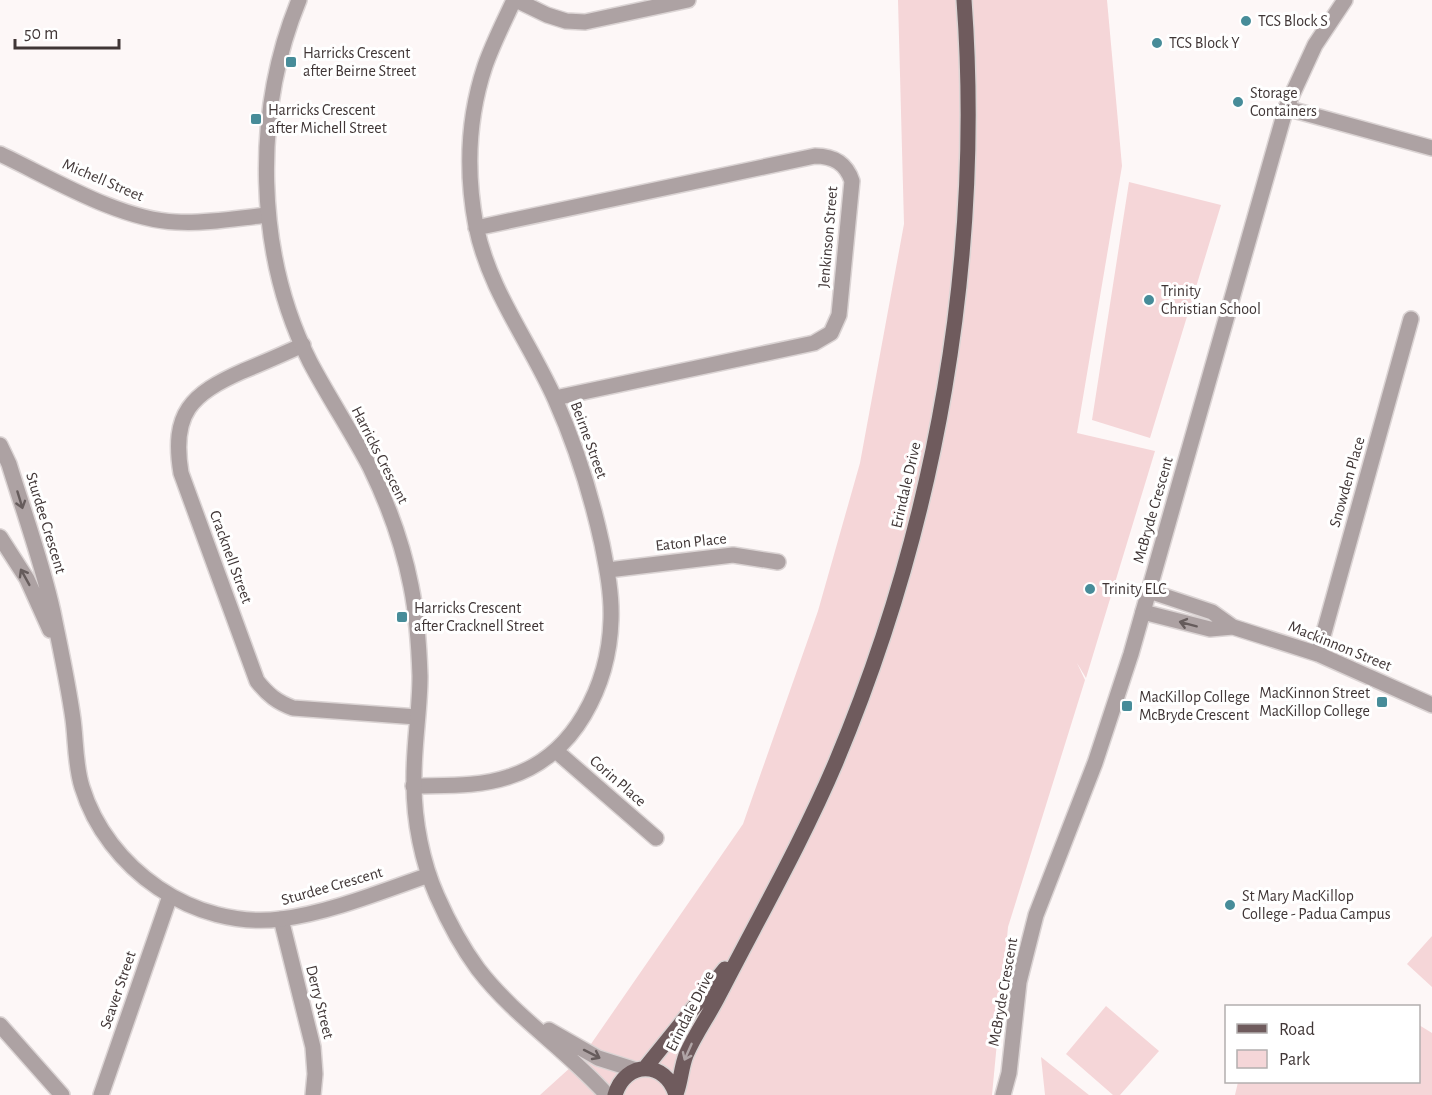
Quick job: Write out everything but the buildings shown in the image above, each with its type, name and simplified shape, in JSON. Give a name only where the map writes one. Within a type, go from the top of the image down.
[{"type":"main road","name":"Erindale Drive","points":[[676,1095],[686,1055],[795,853],[837,759],[865,690],[888,620],[921,503],[945,386],[964,234],[968,131],[964,0]]},
{"type":"main road","name":"Erindale Drive","points":[[615,1095],[622,1079],[640,1069],[743,946]]},
{"type":"main road","name":"Erindale Drive","points":[[640,1069],[661,1073],[673,1086],[676,1095]]},
{"type":"street","name":"Harricks Crescent","points":[[299,0],[272,90],[266,156],[268,215],[280,280],[303,345],[370,468],[398,537],[411,584],[418,632],[420,679],[413,786],[420,841],[429,875],[455,933],[478,969],[523,1016],[586,1071],[607,1095]]},
{"type":"street","points":[[515,0],[566,21],[585,22],[688,0]]},
{"type":"street","name":"Beirne Street","points":[[413,786],[470,784],[498,780],[535,766],[556,751],[576,730],[591,703],[604,672],[612,621],[608,570],[594,505],[580,462],[555,398],[494,285],[476,228],[470,166],[475,105],[488,57],[515,0]]},
{"type":"street","name":"McBryde Crescent","points":[[1003,1095],[1009,1073],[1019,982],[1029,939],[1036,915],[1095,763],[1131,654],[1286,108],[1315,45],[1346,0]]},
{"type":"street","points":[[1286,108],[1432,148]]},
{"type":"street","name":"Michell Street","points":[[0,154],[134,215],[177,222],[268,215]]},
{"type":"street","name":"Jenkinson Street","points":[[476,228],[815,156],[827,156],[840,162],[849,173],[852,182],[839,315],[831,333],[814,343],[555,398]]},
{"type":"street","name":"Snowden Place","points":[[1318,654],[1411,319]]},
{"type":"street","name":"Cracknell Street","points":[[303,345],[203,391],[190,405],[179,432],[177,452],[181,473],[257,681],[266,693],[292,708],[417,717]]},
{"type":"street","name":"Sturdee Crescent","points":[[0,445],[9,464],[50,598],[73,720],[82,788],[94,816],[120,855],[143,878],[183,903],[225,916],[253,920],[281,919],[319,911],[429,875]]},
{"type":"street","name":"Sturdee Crescent","points":[[0,537],[27,579],[60,648]]},
{"type":"street","name":"Eaton Place","points":[[608,570],[733,555],[778,562]]},
{"type":"street","name":"Mackinnon Street","points":[[1149,591],[1212,612],[1233,627],[1318,654],[1432,705]]},
{"type":"street","name":"Mackinnon Street","points":[[1143,612],[1210,629],[1233,627]]},
{"type":"street","name":"Corin Place","points":[[556,751],[656,838]]},
{"type":"street","name":"Seaver Street","points":[[101,1095],[170,896]]},
{"type":"street","name":"Derry Street","points":[[281,919],[312,1047],[315,1074],[313,1095]]},
{"type":"street","name":"Harricks Crescent","points":[[523,1016],[598,1058],[640,1069]]},
{"type":"street","points":[[0,1025],[62,1095]]},
{"type":"street","name":"McBryde Crescent","points":[[1009,1073],[1013,1095]]},
{"type":"green space","points":[[898,0],[1107,0],[1122,166],[1077,433],[1155,451],[1086,678],[1077,663],[1085,680],[1008,927],[992,1095],[540,1095],[582,1057],[743,824],[818,611],[860,463],[904,224]]},
{"type":"green space","points":[[1129,182],[1221,205],[1150,438],[1092,420]]},
{"type":"green space","points":[[1432,936],[1432,987],[1407,964]]},
{"type":"green space","points":[[1106,1006],[1159,1051],[1120,1095],[1113,1095],[1066,1054]]},
{"type":"green space","points":[[1420,1026],[1432,1033],[1432,1095],[1235,1095],[1238,1083],[1420,1083]]},
{"type":"green space","points":[[1041,1057],[1089,1095],[1045,1095]]},
{"type":"place","name":"TCS Block S","points":[[1246,21]]},
{"type":"place","name":"TCS Block Y","points":[[1157,43]]},
{"type":"place","name":"Harricks Crescent after Beirne Street","points":[[291,62]]},
{"type":"place","name":"Storage Containers","points":[[1238,102]]},
{"type":"place","name":"Harricks Crescent after Michell Street","points":[[256,119]]},
{"type":"place","name":"Trinity Christian School","points":[[1149,300]]},
{"type":"place","name":"Trinity ELC","points":[[1090,589]]},
{"type":"place","name":"Harricks Crescent after Cracknell Street","points":[[402,617]]},
{"type":"place","name":"MacKinnon Street MacKillop College","points":[[1382,702]]},
{"type":"place","name":"MacKillop College McBryde Crescent","points":[[1127,706]]},
{"type":"place","name":"St Mary MacKillop College - Padua Campus","points":[[1230,905]]}]
